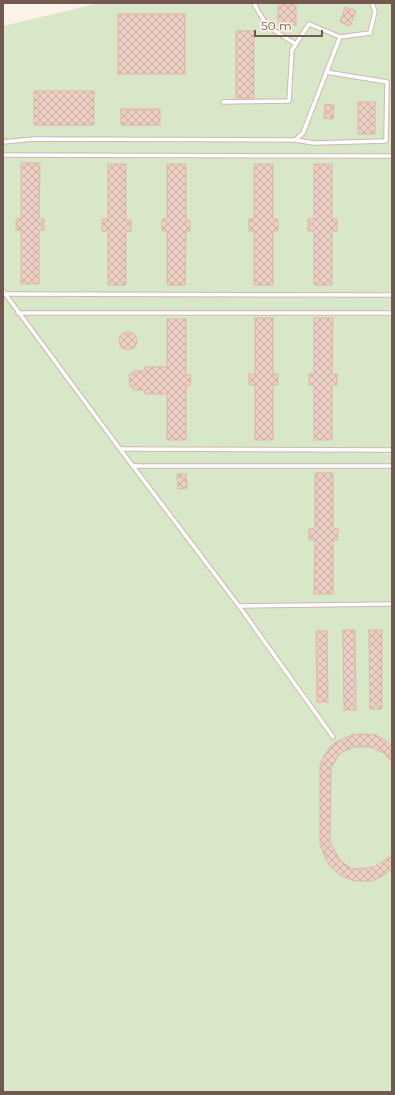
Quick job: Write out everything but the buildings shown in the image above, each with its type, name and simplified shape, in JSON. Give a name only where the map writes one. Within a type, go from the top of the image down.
[{"type":"lane","points":[[254,3],[260,15],[272,30],[296,44]]},
{"type":"lane","points":[[223,102],[289,101],[292,50],[309,24],[340,37],[370,33],[375,11],[372,3]]},
{"type":"lane","points":[[295,140],[303,133],[340,37]]},
{"type":"lane","points":[[3,142],[34,139],[295,140],[314,143],[386,141],[387,82],[326,72]]},
{"type":"lane","points":[[3,155],[392,156]]},
{"type":"lane","points":[[4,293],[392,295]]},
{"type":"lane","points":[[4,293],[239,606],[334,737]]},
{"type":"lane","points":[[18,313],[392,313]]},
{"type":"lane","points":[[120,449],[392,450]]},
{"type":"lane","points":[[134,466],[392,466]]},
{"type":"lane","points":[[239,606],[392,604]]},
{"type":"green space","points":[[100,3],[392,3],[392,1092],[3,1092],[3,26]]}]
